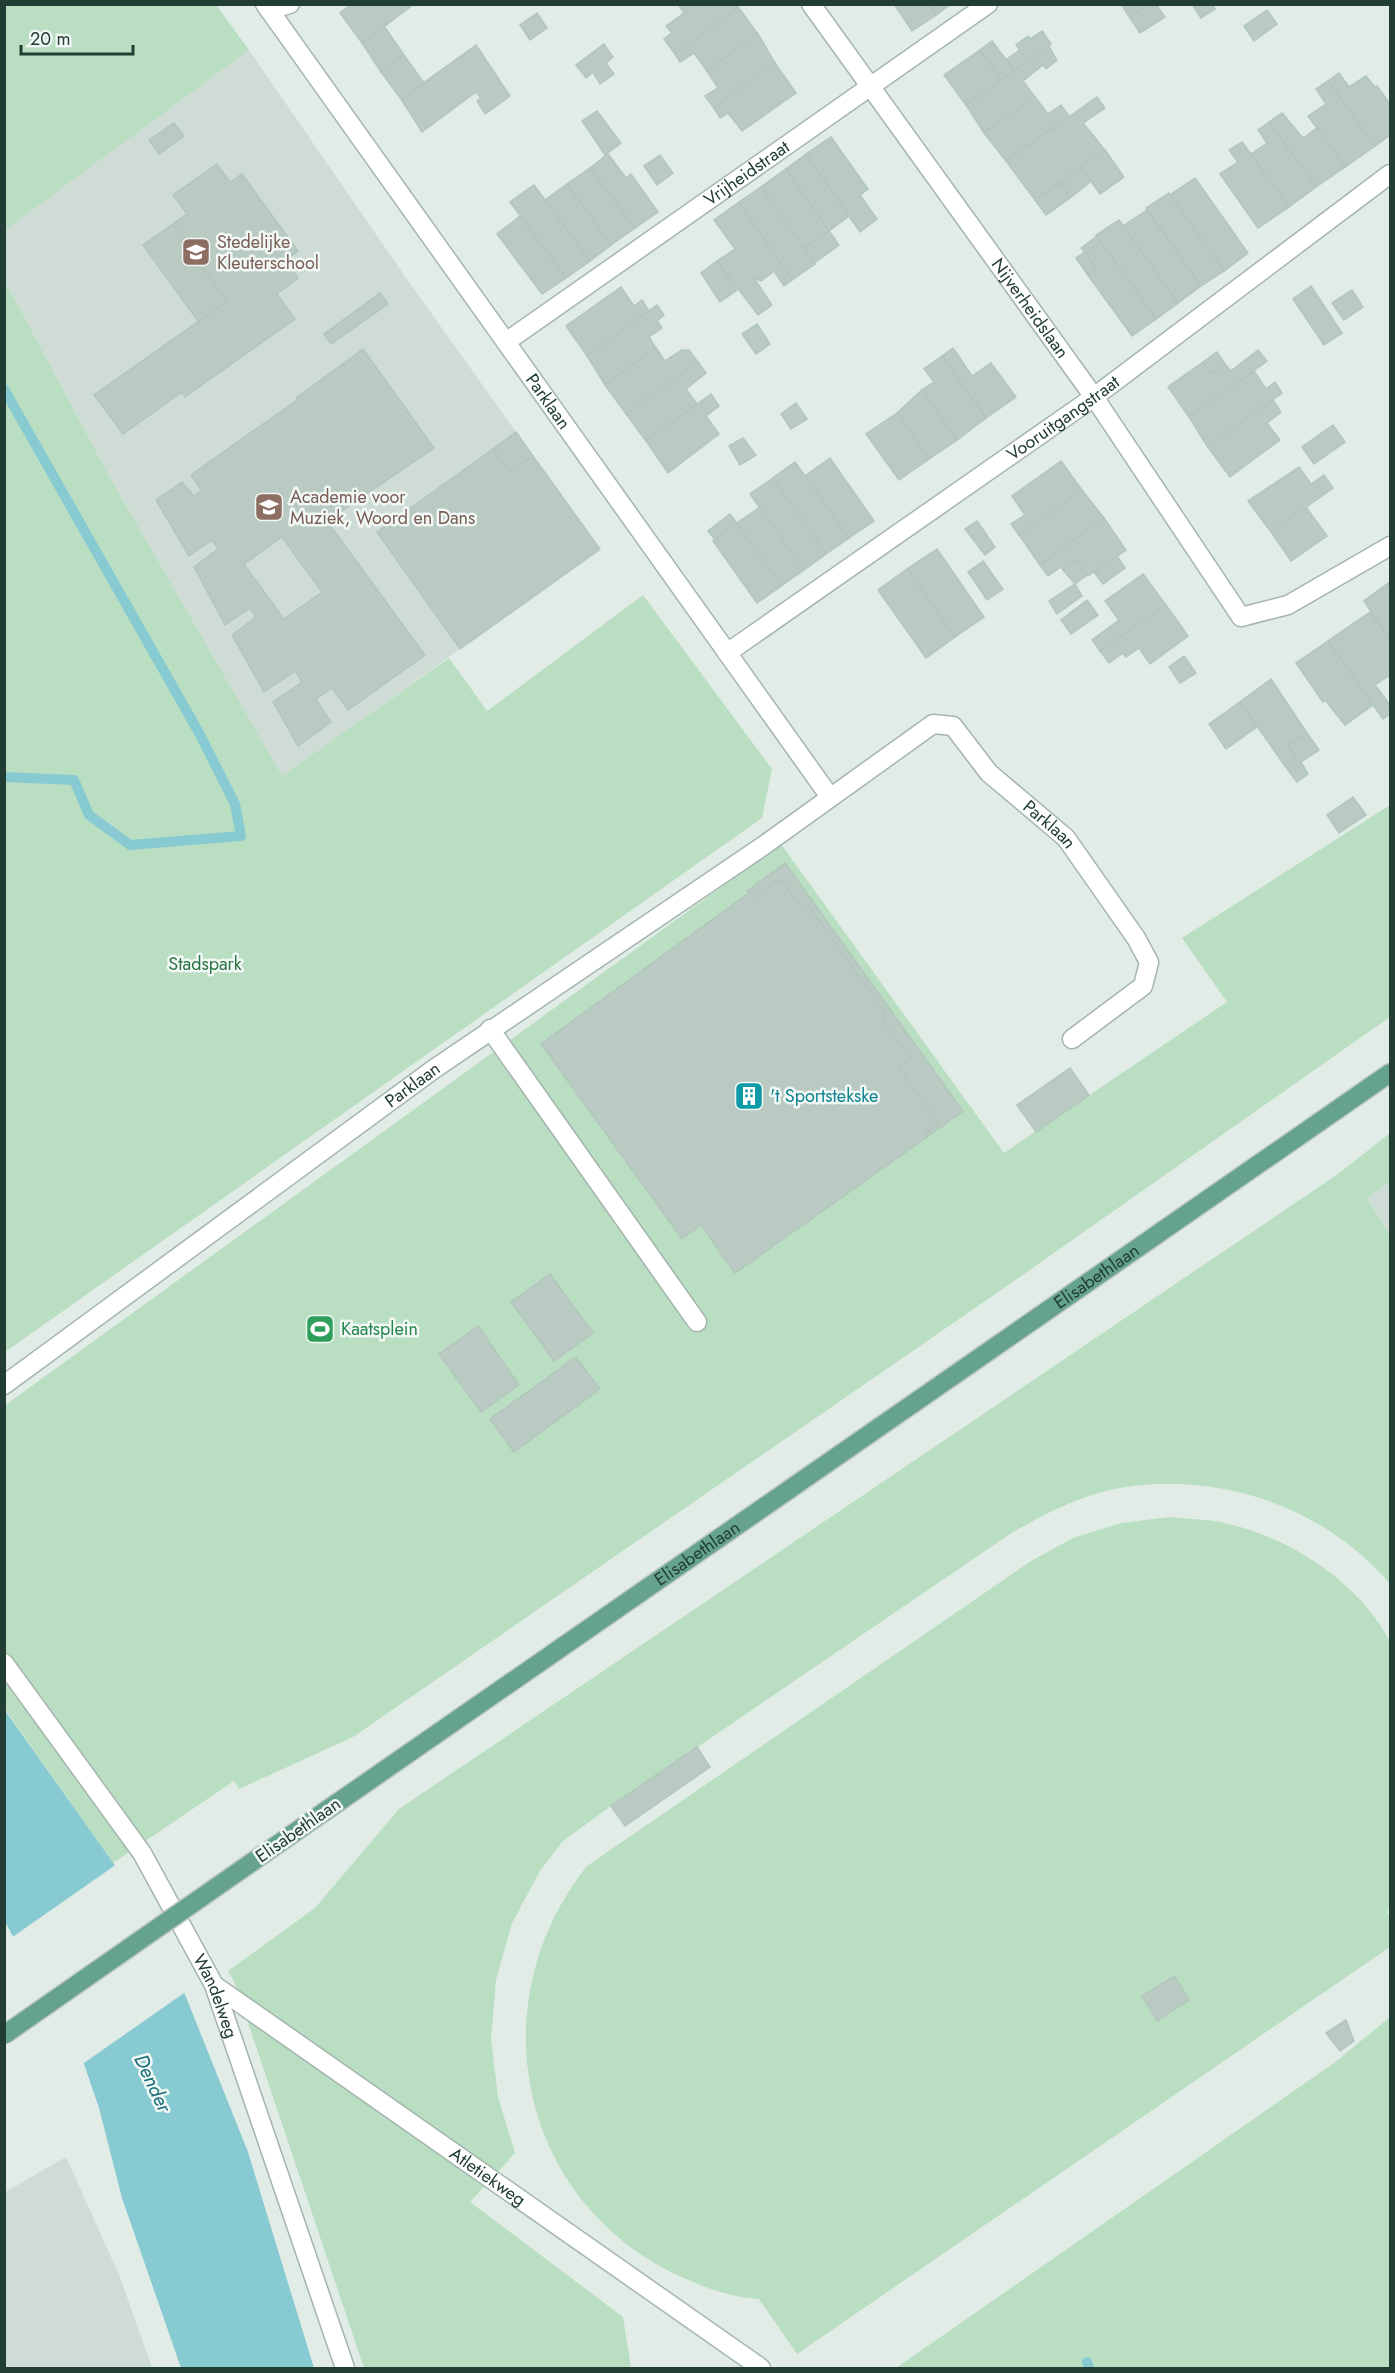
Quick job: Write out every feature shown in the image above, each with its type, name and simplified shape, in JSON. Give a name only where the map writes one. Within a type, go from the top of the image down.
[{"type":"main road","name":"Elisabethlaan","points":[[4,2035],[1390,1073]]},
{"type":"street","points":[[268,6],[290,4]]},
{"type":"street","name":"Nijverheidslaan","points":[[811,4],[1094,398],[1241,617],[1288,605],[1390,546]]},
{"type":"street","name":"Vrijheidstraat","points":[[506,342],[988,4]]},
{"type":"street","name":"Parklaan","points":[[268,6],[830,797]]},
{"type":"street","name":"Vooruitgangstraat","points":[[727,653],[1094,398],[1390,174]]},
{"type":"street","name":"Parklaan","points":[[4,1386],[490,1029],[763,846],[933,724],[953,726],[989,773],[1066,838],[1136,938],[1149,962],[1143,986],[1071,1039]]},
{"type":"street","points":[[490,1029],[697,1322]]},
{"type":"street","name":"Wandelweg","points":[[4,1663],[142,1853],[214,1985],[345,2368]]},
{"type":"street","name":"Atletiekweg","points":[[214,1985],[761,2368]]},
{"type":"shaded area","points":[[249,50],[404,275],[516,432],[377,532],[460,649],[282,777],[113,483],[5,281],[4,230]]},
{"type":"shaded area","points":[[1390,1181],[1390,1236],[1367,1198]]},
{"type":"shaded area","points":[[66,2157],[120,2277],[152,2368],[5,2368],[5,2192]]},
{"type":"green space","points":[[4,5],[216,5],[249,50],[5,230]]},
{"type":"green space","name":"Stadspark","points":[[5,281],[113,483],[282,776],[449,658],[487,711],[643,595],[772,769],[762,818],[5,1352]]},
{"type":"green space","points":[[1390,805],[1390,1017],[1004,1288],[353,1737],[239,1789],[234,1781],[113,1863],[5,1709],[4,1406],[781,844],[1004,1153],[1227,1002],[1182,938]]},
{"type":"green space","points":[[1390,1133],[1390,1181],[1367,1198],[1390,1236],[1390,1584],[1363,1557],[1333,1533],[1300,1514],[1265,1500],[1228,1490],[1190,1484],[1152,1484],[1100,1492],[1062,1507],[1013,1532],[563,1841],[540,1871],[512,1923],[496,1980],[491,2039],[498,2097],[515,2153],[470,2202],[623,2317],[631,2368],[364,2368],[234,1981],[228,1971],[315,1908],[399,1809],[1338,1174]]},
{"type":"green space","points":[[1170,1517],[1221,1522],[1271,1538],[1295,1550],[1340,1580],[1359,1598],[1390,1641],[1390,1906],[1387,1912],[1390,1917],[1390,1947],[797,2354],[759,2299],[712,2290],[690,2281],[669,2271],[617,2236],[577,2193],[548,2143],[531,2089],[526,2032],[534,1974],[554,1918],[587,1866],[1031,1561],[1073,1538],[1121,1523]]},
{"type":"green space","points":[[1390,2017],[1390,2368],[896,2368],[1334,2063]]},
{"type":"water","name":"Dender","points":[[4,1709],[131,1888],[180,1982],[248,2152],[314,2368],[181,2368],[122,2198],[99,2108],[84,2064],[5,1922]]},
{"type":"pier","points":[[117,1864],[133,1887],[187,1991],[81,2065],[11,1938]]},
{"type":"building","points":[[352,4],[414,4],[362,43],[340,13]]},
{"type":"building","points":[[678,4],[737,4],[738,7],[675,54],[664,39],[672,33],[666,26],[684,13]]},
{"type":"building","points":[[894,4],[928,4],[936,15],[912,31]]},
{"type":"building","points":[[928,4],[951,4],[936,15]]},
{"type":"building","points":[[1121,4],[1149,4],[1130,18]]},
{"type":"building","points":[[1149,4],[1156,4],[1165,17],[1140,33],[1130,18]]},
{"type":"building","points":[[1192,4],[1212,4],[1215,9],[1201,18]]},
{"type":"building","points":[[738,7],[758,34],[707,71],[694,53],[680,62],[675,54]]},
{"type":"building","points":[[1267,10],[1277,24],[1254,41],[1244,26]]},
{"type":"building","points":[[537,13],[547,28],[530,40],[520,25]]},
{"type":"building","points":[[384,26],[404,55],[381,72],[362,43]]},
{"type":"building","points":[[1042,31],[1051,44],[1028,61],[1016,45],[1028,36],[1030,39]]},
{"type":"building","points":[[758,34],[775,63],[714,108],[705,96],[718,88],[707,71]]},
{"type":"building","points":[[992,41],[1014,70],[1001,80],[980,50]]},
{"type":"building","points":[[604,44],[613,57],[606,63],[614,74],[600,84],[593,72],[586,78],[576,65]]},
{"type":"building","points":[[476,45],[510,96],[485,114],[477,101],[481,98],[476,92],[422,132],[401,99]]},
{"type":"building","points":[[1049,46],[1057,60],[1046,69],[1043,65],[1023,81],[1035,97],[984,133],[966,105]]},
{"type":"building","points":[[980,50],[1001,80],[966,105],[944,75]]},
{"type":"building","points":[[1020,50],[1028,61],[1014,70],[1007,59]]},
{"type":"building","points":[[404,55],[424,83],[401,99],[381,72]]},
{"type":"building","points":[[775,63],[796,93],[742,131],[728,113],[720,118],[714,108]]},
{"type":"building","points":[[1339,73],[1349,87],[1366,76],[1375,87],[1377,86],[1390,104],[1390,135],[1375,146],[1328,81]]},
{"type":"building","points":[[1328,81],[1375,146],[1345,167],[1308,116],[1326,104],[1316,89]]},
{"type":"building","points":[[1035,97],[1048,114],[1061,105],[1069,116],[1006,161],[984,133]]},
{"type":"building","points":[[1097,97],[1105,108],[1083,123],[1105,150],[1035,200],[1006,161]]},
{"type":"building","points":[[597,111],[621,143],[605,155],[582,121]]},
{"type":"building","points":[[1282,113],[1303,138],[1317,128],[1345,167],[1316,187],[1269,122]]},
{"type":"building","points":[[1269,122],[1316,187],[1289,207],[1251,154],[1267,143],[1258,130]]},
{"type":"building","points":[[174,123],[184,136],[159,154],[149,140]]},
{"type":"building","points":[[831,137],[868,189],[860,195],[877,219],[860,232],[806,154]]},
{"type":"building","points":[[1242,142],[1289,207],[1258,228],[1220,174],[1238,162],[1229,150]]},
{"type":"building","points":[[1105,150],[1124,177],[1100,194],[1081,167]]},
{"type":"building","points":[[608,154],[626,178],[631,174],[658,212],[635,228],[590,168]]},
{"type":"building","points":[[806,154],[849,216],[829,231],[786,169]]},
{"type":"building","points":[[660,155],[673,173],[657,185],[644,166]]},
{"type":"building","points":[[217,164],[230,182],[242,174],[298,251],[286,260],[298,278],[277,294],[295,319],[185,397],[182,392],[123,434],[94,395],[227,301],[204,269],[196,268],[188,257],[190,248],[173,224],[187,214],[173,195]]},
{"type":"building","points":[[1081,167],[1091,181],[1070,198],[1060,183]]},
{"type":"building","points":[[590,168],[635,228],[611,245],[567,184]]},
{"type":"building","points":[[786,169],[829,231],[804,248],[761,187]]},
{"type":"building","points":[[1195,178],[1248,253],[1224,271],[1170,195]]},
{"type":"building","points":[[1060,183],[1070,198],[1046,215],[1035,200]]},
{"type":"building","points":[[567,184],[611,245],[590,261],[545,200]]},
{"type":"building","points":[[534,185],[590,261],[566,278],[510,202]]},
{"type":"building","points":[[761,187],[815,264],[792,280],[739,202]]},
{"type":"building","points":[[1169,193],[1224,271],[1201,286],[1146,208]]},
{"type":"building","points":[[739,202],[792,280],[784,286],[774,271],[761,281],[754,278],[772,305],[758,315],[717,261],[735,249],[714,220]]},
{"type":"building","points":[[1147,210],[1201,286],[1178,303],[1123,226]]},
{"type":"building","points":[[520,216],[566,278],[542,294],[497,234]]},
{"type":"building","points":[[1119,220],[1178,303],[1156,319],[1096,235]]},
{"type":"building","points":[[173,224],[190,248],[188,257],[196,268],[204,269],[227,301],[198,321],[143,245]]},
{"type":"building","points":[[829,231],[839,245],[814,263],[804,248]]},
{"type":"building","points":[[1097,236],[1101,242],[1086,253],[1096,268],[1087,274],[1076,258],[1085,252],[1081,248]]},
{"type":"building","points":[[1101,242],[1156,319],[1132,336],[1087,274],[1096,268],[1086,253]]},
{"type":"building","points":[[717,261],[737,290],[720,302],[701,273]]},
{"type":"building","points":[[1311,286],[1342,333],[1324,345],[1293,299]]},
{"type":"building","points":[[621,287],[634,306],[642,300],[649,311],[587,356],[566,326]]},
{"type":"building","points":[[1352,290],[1363,307],[1344,320],[1332,303]]},
{"type":"building","points":[[380,293],[388,304],[331,344],[324,334]]},
{"type":"building","points":[[657,305],[664,315],[657,321],[662,328],[649,337],[656,348],[605,385],[587,356]]},
{"type":"building","points":[[757,324],[770,344],[756,354],[742,334]]},
{"type":"building","points":[[656,348],[665,361],[682,350],[689,350],[698,362],[626,414],[605,385]]},
{"type":"building","points":[[953,348],[972,376],[991,363],[1016,397],[986,418],[942,356]]},
{"type":"building","points":[[363,349],[434,448],[327,521],[425,655],[348,710],[332,688],[316,699],[331,722],[298,746],[273,702],[302,682],[295,671],[264,692],[232,635],[256,617],[250,608],[225,625],[194,567],[218,549],[212,540],[189,556],[156,500],[182,482],[194,496],[201,490],[191,475],[297,400],[296,398]],"holes":[[[282,537],[322,592],[284,619],[244,564]]]},
{"type":"building","points":[[1258,350],[1267,361],[1189,417],[1168,387],[1203,362],[1212,374],[1225,364],[1231,371]]},
{"type":"building","points":[[1217,352],[1225,364],[1212,374],[1203,362]]},
{"type":"building","points":[[942,356],[986,418],[957,440],[922,390],[934,382],[924,369]]},
{"type":"building","points":[[698,362],[706,373],[686,389],[697,404],[646,441],[626,414]]},
{"type":"building","points":[[1254,371],[1266,389],[1275,382],[1282,393],[1207,446],[1189,417]]},
{"type":"building","points":[[922,390],[957,440],[929,459],[897,413]]},
{"type":"building","points":[[711,394],[719,406],[706,416],[719,434],[668,473],[646,441]]},
{"type":"building","points":[[1273,400],[1281,412],[1267,423],[1280,440],[1230,477],[1207,446]]},
{"type":"building","points":[[796,403],[807,419],[791,429],[781,414]]},
{"type":"building","points":[[897,413],[929,459],[899,480],[866,434]]},
{"type":"building","points":[[1333,425],[1345,442],[1314,464],[1302,447]]},
{"type":"building","points":[[516,432],[533,456],[509,472],[493,449]]},
{"type":"building","points":[[743,438],[756,455],[740,465],[729,446]]},
{"type":"building","points":[[493,449],[509,472],[533,456],[600,549],[460,649],[377,532]]},
{"type":"building","points":[[830,458],[874,521],[849,538],[805,476]]},
{"type":"building","points":[[1061,461],[1082,490],[1019,535],[1011,524],[1025,515],[1012,496]]},
{"type":"building","points":[[795,462],[849,538],[826,554],[773,478]]},
{"type":"building","points":[[1299,467],[1311,484],[1324,475],[1333,488],[1271,532],[1248,501]]},
{"type":"building","points":[[773,478],[826,554],[804,570],[750,494]]},
{"type":"building","points":[[1082,490],[1104,518],[1040,565],[1019,535]]},
{"type":"building","points":[[760,507],[804,570],[781,586],[737,523]]},
{"type":"building","points":[[1306,507],[1327,536],[1291,561],[1271,532]]},
{"type":"building","points":[[730,514],[737,523],[715,540],[708,531]]},
{"type":"building","points":[[1104,518],[1126,550],[1088,576],[1077,560],[1063,570],[1061,567],[1048,576],[1040,565]]},
{"type":"building","points":[[977,521],[995,547],[985,555],[965,529]]},
{"type":"building","points":[[737,523],[781,586],[757,603],[713,541]]},
{"type":"building","points":[[937,549],[984,617],[955,637],[907,569]]},
{"type":"building","points":[[1117,556],[1125,568],[1103,584],[1094,572]]},
{"type":"building","points":[[1077,560],[1087,575],[1075,584],[1063,570]]},
{"type":"building","points":[[983,561],[1003,589],[987,600],[968,572]]},
{"type":"building","points":[[907,569],[955,637],[926,658],[878,590]]},
{"type":"building","points":[[1143,574],[1166,605],[1100,651],[1092,640],[1119,620],[1105,601]]},
{"type":"building","points":[[1390,582],[1390,640],[1364,601]]},
{"type":"building","points":[[1075,584],[1082,596],[1057,614],[1049,601]]},
{"type":"building","points":[[1087,600],[1098,615],[1071,634],[1061,620]]},
{"type":"building","points":[[1166,605],[1188,636],[1150,664],[1139,648],[1126,657],[1123,653],[1109,663],[1100,651]]},
{"type":"building","points":[[1370,612],[1390,640],[1390,675],[1375,685],[1390,705],[1390,714],[1383,719],[1328,641]]},
{"type":"building","points":[[1328,641],[1373,705],[1345,725],[1325,700],[1323,702],[1296,663]]},
{"type":"building","points":[[1184,656],[1196,673],[1180,683],[1169,667]]},
{"type":"building","points":[[1271,679],[1307,733],[1288,745],[1297,758],[1285,766],[1240,702]]},
{"type":"building","points":[[1240,702],[1257,727],[1226,749],[1209,724]]},
{"type":"building","points":[[1307,733],[1319,750],[1301,762],[1308,774],[1297,782],[1285,766],[1297,758],[1288,745]]},
{"type":"building","points":[[1353,797],[1366,815],[1339,833],[1327,815]]},
{"type":"building","points":[[785,863],[963,1111],[927,1137],[925,1133],[939,1123],[899,1068],[911,1059],[881,1018],[886,1014],[808,905],[802,909],[780,879],[754,898],[747,891]]},
{"type":"building","name":"'t Sportstekske","points":[[780,879],[802,909],[808,905],[886,1014],[881,1018],[911,1059],[899,1068],[939,1123],[925,1133],[927,1137],[735,1273],[701,1225],[682,1239],[541,1044],[750,892],[754,898]]},
{"type":"building","points":[[1070,1068],[1089,1095],[1036,1132],[1017,1105]]},
{"type":"building","points":[[550,1274],[593,1333],[554,1361],[511,1302]]},
{"type":"building","points":[[478,1326],[519,1385],[481,1412],[439,1354]]},
{"type":"building","points":[[576,1357],[600,1389],[514,1452],[490,1419]]},
{"type":"building","points":[[697,1747],[710,1767],[625,1826],[611,1806]]},
{"type":"building","points":[[1174,1976],[1189,2000],[1157,2021],[1142,1996]]},
{"type":"building","points":[[1346,2020],[1354,2041],[1340,2051],[1326,2033]]},
{"type":"waterway","points":[[4,389],[198,731],[235,804],[241,836],[130,845],[89,815],[74,780],[4,777]]},
{"type":"waterway","points":[[1087,2362],[1089,2368]]},
{"type":"place","name":"Stedelijke Kleuterschool","points":[[196,252]]},
{"type":"place","name":"Academie voor Muziek, Woord en Dans","points":[[269,507]]},
{"type":"place","name":"'t Sportstekske","points":[[749,1096]]},
{"type":"place","name":"Kaatsplein","points":[[320,1329]]}]
